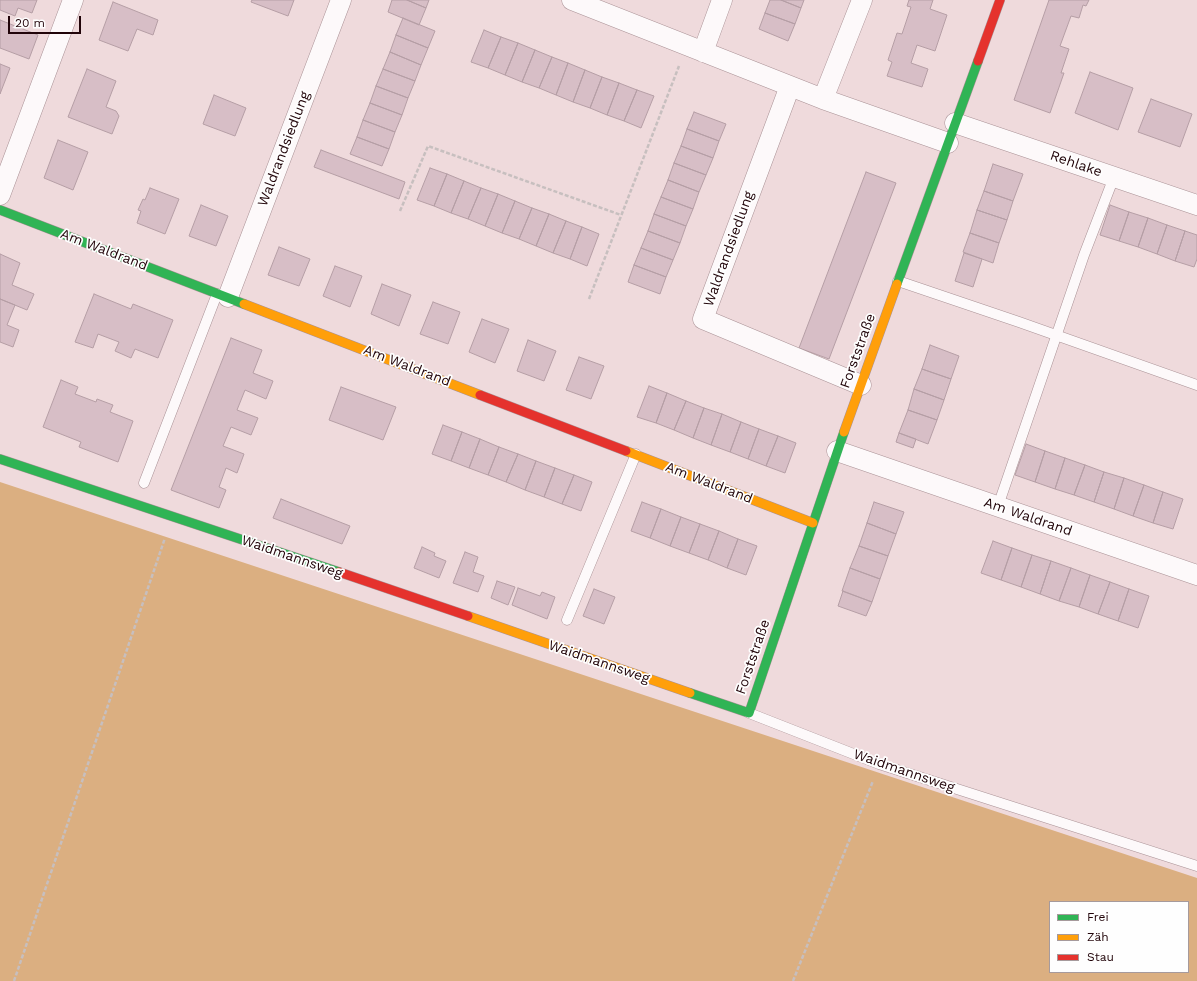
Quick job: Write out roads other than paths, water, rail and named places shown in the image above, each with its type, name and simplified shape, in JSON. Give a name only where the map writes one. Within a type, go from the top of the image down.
[{"type":"street","points":[[0,195],[74,0]]},
{"type":"street","name":"Waldrandsiedlung","points":[[223,295],[341,0]]},
{"type":"street","points":[[572,0],[823,99],[948,143]]},
{"type":"street","points":[[695,49],[722,0]]},
{"type":"street","points":[[823,99],[862,0]]},
{"type":"street","name":"Forststraße","points":[[749,713],[837,451],[1000,0]]},
{"type":"street","name":"Waldrandsiedlung","points":[[790,86],[704,319],[861,385]]},
{"type":"street","name":"Rehlake","points":[[955,123],[1197,205]]},
{"type":"street","name":"Am Waldrand","points":[[0,210],[813,523]]},
{"type":"street","name":"Am Waldrand","points":[[837,451],[1197,575]]},
{"type":"street","name":"Waidmannsweg","points":[[0,459],[749,713]]},
{"type":"lane","points":[[998,506],[1084,255],[1114,177]]},
{"type":"lane","points":[[898,281],[1197,385]]},
{"type":"lane","points":[[144,484],[223,295]]},
{"type":"lane","points":[[567,620],[636,454]]},
{"type":"lane","name":"Waidmannsweg","points":[[749,713],[880,764],[1197,866]]}]
